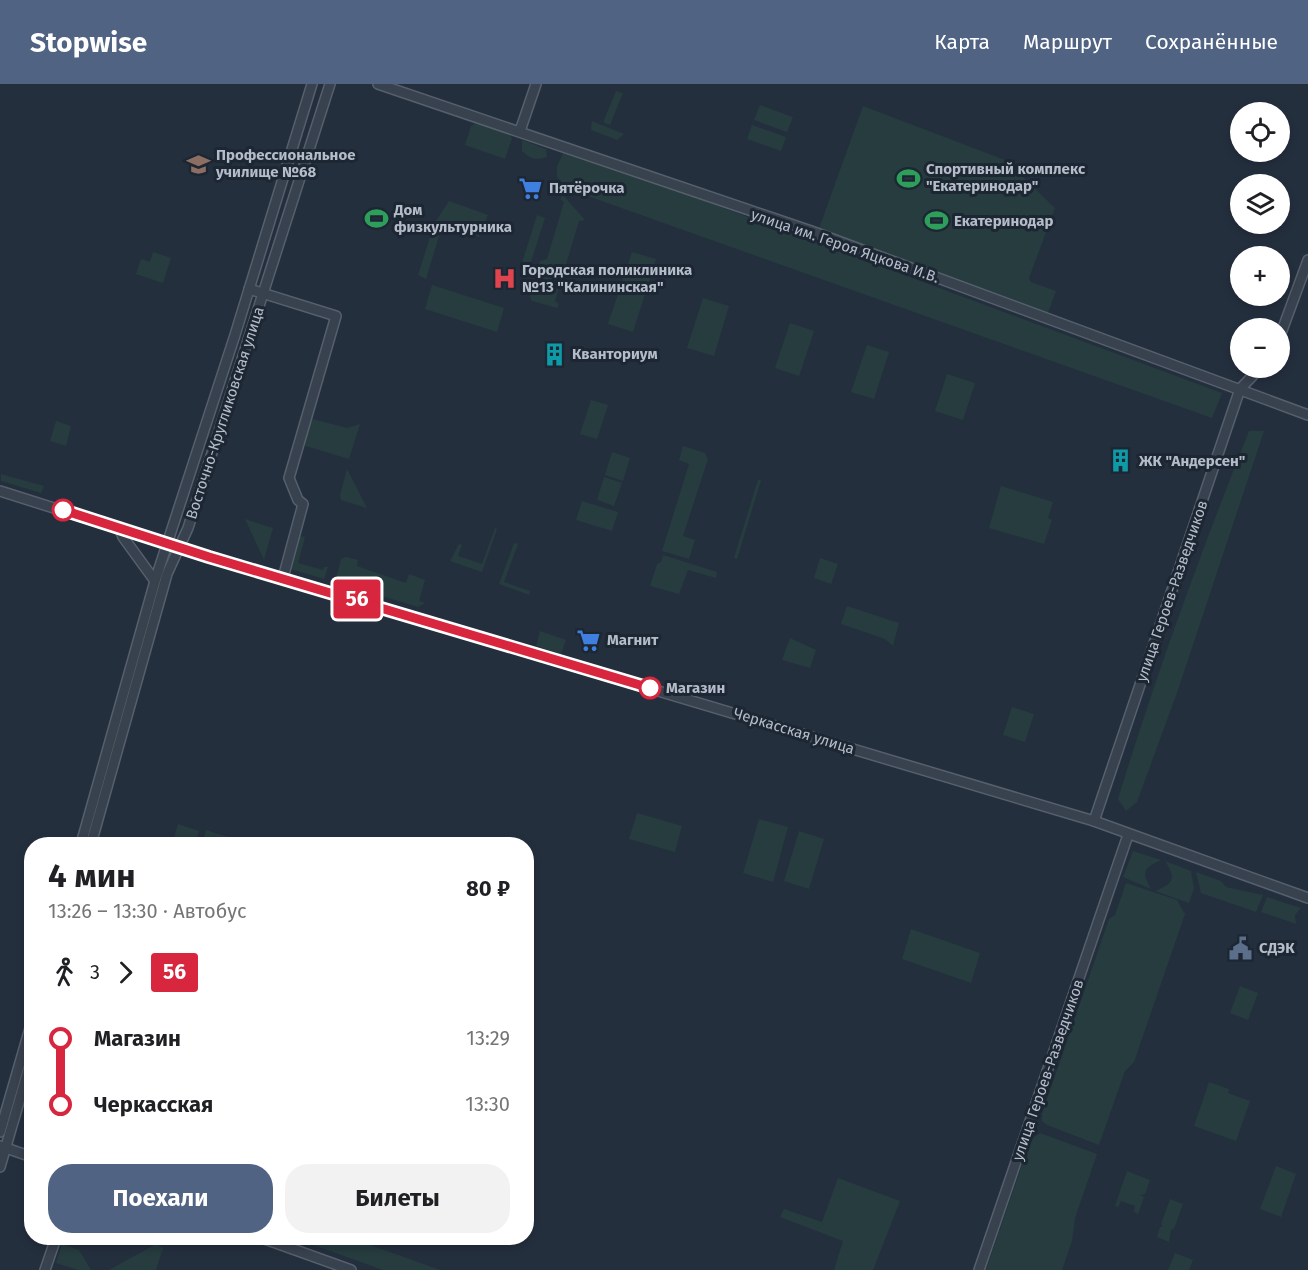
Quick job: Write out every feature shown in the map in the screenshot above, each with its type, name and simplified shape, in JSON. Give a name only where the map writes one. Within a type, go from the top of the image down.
[{"type":"street","name":"Восточно-Кругликовская улица","points":[[83,837],[155,581],[312,84]]},
{"type":"street","name":"Восточно-Кругликовская улица","points":[[93,837],[167,574],[181,547],[330,84]]},
{"type":"street","name":"улица им. Героя Яцкова И.В.","points":[[378,84],[520,130],[721,203],[811,231],[1308,415]]},
{"type":"street","points":[[520,130],[536,84]]},
{"type":"street","points":[[1287,318],[1308,260]]},
{"type":"street","points":[[249,289],[336,316],[288,478],[298,500],[303,504],[283,578]]},
{"type":"street","name":"улица Героев-Разведчиков","points":[[1094,821],[1240,390],[1251,378]]},
{"type":"street","name":"Черкасская улица","points":[[0,491],[1094,821],[1308,898]]},
{"type":"street","points":[[119,527],[123,537],[155,581]]},
{"type":"street","name":"улица Героев-Разведчиков","points":[[979,1270],[1128,835]]},
{"type":"street","points":[[0,1132],[24,1049]]},
{"type":"street","points":[[0,1167],[3,1146],[24,1082]]},
{"type":"street","points":[[3,1146],[24,1154]]},
{"type":"street","points":[[45,1270],[54,1245]]},
{"type":"street","points":[[281,1245],[351,1270]]},
{"type":"green space","points":[[616,91],[623,93],[610,125],[604,123],[604,120]]},
{"type":"green space","points":[[760,105],[793,117],[787,132],[754,120]]},
{"type":"green space","name":"Екатеринодар","points":[[863,106],[1005,160],[1055,208],[1029,278],[1031,282],[1056,291],[1046,318],[817,234]]},
{"type":"green space","points":[[479,121],[507,131],[512,138],[505,159],[465,145],[471,126]]},
{"type":"green space","points":[[592,121],[624,134],[617,140],[591,130]]},
{"type":"green space","points":[[752,125],[786,137],[781,151],[747,139]]},
{"type":"green space","points":[[522,140],[546,149],[547,157],[536,159],[528,156],[522,151]]},
{"type":"green space","points":[[565,149],[1222,393],[1212,418],[568,189],[557,177],[557,166]]},
{"type":"green space","points":[[563,195],[585,220],[579,221],[555,301],[559,304],[557,308],[532,301],[530,297],[540,261],[547,259],[564,202],[560,199]]},
{"type":"green space","points":[[449,201],[488,215],[479,237],[442,226],[426,279],[418,275],[434,224]]},
{"type":"green space","points":[[537,215],[545,218],[530,265],[522,263]]},
{"type":"green space","points":[[153,252],[171,258],[163,283],[136,274],[141,259],[150,262]]},
{"type":"green space","points":[[632,252],[656,259],[633,332],[608,324]]},
{"type":"green space","points":[[432,285],[504,308],[497,332],[425,309]]},
{"type":"green space","points":[[703,298],[729,306],[714,356],[687,348]]},
{"type":"green space","points":[[790,323],[814,331],[799,376],[775,368]]},
{"type":"green space","points":[[867,345],[889,352],[874,399],[851,392]]},
{"type":"green space","points":[[947,374],[975,383],[963,420],[935,411]]},
{"type":"green space","points":[[591,400],[608,405],[597,439],[580,434]]},
{"type":"green space","points":[[313,419],[347,428],[360,424],[349,459],[302,445],[309,421]]},
{"type":"green space","points":[[56,421],[71,426],[66,446],[50,441]]},
{"type":"green space","points":[[1249,431],[1264,431],[1178,690],[1137,802],[1126,811],[1118,799],[1133,752],[1180,614]]},
{"type":"green space","points":[[683,446],[705,453],[708,459],[683,536],[695,540],[689,559],[662,551],[689,464],[679,460]]},
{"type":"green space","points":[[612,452],[630,458],[623,481],[605,475]]},
{"type":"green space","points":[[347,469],[367,508],[341,500],[340,495]]},
{"type":"green space","points":[[1,474],[44,486],[41,493],[1,481]]},
{"type":"green space","points":[[604,477],[622,483],[614,506],[597,500]]},
{"type":"green space","points":[[758,480],[761,480],[737,559],[734,558]]},
{"type":"green space","points":[[1001,486],[1053,502],[1048,518],[1052,520],[1044,544],[989,528]]},
{"type":"green space","points":[[582,501],[618,512],[612,531],[576,520]]},
{"type":"green space","points":[[245,519],[273,528],[264,560]]},
{"type":"green space","points":[[495,528],[497,529],[482,572],[450,561],[459,544],[462,545],[458,556],[482,564]]},
{"type":"green space","points":[[299,536],[305,537],[298,563],[323,570],[324,567],[328,567],[324,579],[290,569]]},
{"type":"green space","points":[[514,543],[518,544],[504,582],[530,591],[529,595],[499,584]]},
{"type":"green space","points":[[663,555],[717,572],[716,578],[688,570],[679,594],[650,586],[657,564],[661,562]]},
{"type":"green space","points":[[346,557],[358,560],[357,566],[406,583],[409,574],[425,580],[419,601],[425,603],[418,607],[335,582],[341,559]]},
{"type":"green space","points":[[820,558],[838,564],[831,584],[814,578]]},
{"type":"green space","points":[[847,606],[899,623],[893,646],[885,639],[841,624]]},
{"type":"green space","points":[[540,631],[566,640],[561,654],[536,646]]},
{"type":"green space","points":[[790,638],[816,650],[810,668],[782,660]]},
{"type":"green space","points":[[1012,707],[1034,714],[1025,742],[1003,735]]},
{"type":"green space","points":[[637,813],[682,826],[675,852],[629,839]]},
{"type":"green space","points":[[759,819],[788,827],[773,882],[743,873]]},
{"type":"green space","points":[[178,824],[199,831],[197,837],[174,837]]},
{"type":"green space","points":[[206,830],[228,837],[204,837]]},
{"type":"green space","points":[[799,831],[824,839],[809,889],[784,881]]},
{"type":"green space","points":[[1133,851],[1161,860],[1151,865],[1146,871],[1146,878],[1151,889],[1123,877]]},
{"type":"green space","points":[[1165,861],[1191,871],[1194,888],[1189,903],[1155,891],[1167,885],[1172,879]]},
{"type":"green space","points":[[1196,872],[1221,881],[1226,887],[1263,895],[1256,912],[1201,893]]},
{"type":"green space","points":[[1126,883],[1177,900],[1185,914],[1134,1062],[1125,1071],[1099,1145],[1047,1125],[1042,1121],[1042,1114],[1109,919],[1115,915]]},
{"type":"green space","points":[[1267,897],[1301,908],[1295,915],[1296,924],[1261,912]]},
{"type":"green space","points":[[911,929],[980,953],[971,983],[902,959]]},
{"type":"green space","points":[[1240,986],[1258,993],[1248,1020],[1230,1013]]},
{"type":"green space","points":[[1209,1082],[1229,1089],[1228,1093],[1250,1101],[1236,1141],[1194,1126]]},
{"type":"green space","points":[[1040,1133],[1097,1154],[1075,1218],[1072,1241],[1062,1270],[986,1270],[1031,1139]]},
{"type":"green space","points":[[1276,1166],[1296,1174],[1281,1217],[1260,1209]]},
{"type":"green space","points":[[1127,1171],[1150,1180],[1145,1194],[1140,1195],[1144,1197],[1138,1214],[1134,1212],[1135,1206],[1121,1201],[1118,1207],[1115,1206]]},
{"type":"green space","points":[[838,1178],[900,1201],[873,1270],[834,1270],[843,1241],[780,1217],[784,1209],[822,1222]]},
{"type":"green space","points":[[1170,1199],[1183,1204],[1174,1229],[1171,1230],[1169,1242],[1157,1237],[1160,1227],[1163,1227],[1161,1224]]},
{"type":"green space","points":[[62,1245],[65,1245],[79,1250],[91,1270],[78,1270],[56,1263]]},
{"type":"green space","points":[[154,1245],[163,1248],[156,1270],[109,1270]]},
{"type":"green space","points":[[313,1245],[370,1245],[440,1270],[383,1270]]},
{"type":"green space","points":[[1175,1253],[1193,1260],[1189,1270],[1168,1270]]},
{"type":"bus line","name":"56","points":[[63,510],[209,557],[327,592],[342,594],[650,688]]},
{"type":"place","name":"Профессиональное училище №68","points":[[198,164]]},
{"type":"place","name":"Спортивный комплекс \"Екатеринодар\"","points":[[908,178]]},
{"type":"place","name":"Пятёрочка","points":[[531,188]]},
{"type":"place","name":"Дом физкультурника","points":[[376,219]]},
{"type":"place","name":"Екатеринодар","points":[[936,221]]},
{"type":"place","name":"Городская поликлиника №13 \"Калининская\"","points":[[504,279]]},
{"type":"place","name":"Кванториум","points":[[554,354]]},
{"type":"place","name":"ЖК \"Андерсен\"","points":[[1121,461]]},
{"type":"place","name":"Магнит","points":[[589,640]]},
{"type":"place","name":"Магазин","points":[[650,688]]},
{"type":"place","name":"СДЭК","points":[[1241,948]]}]
